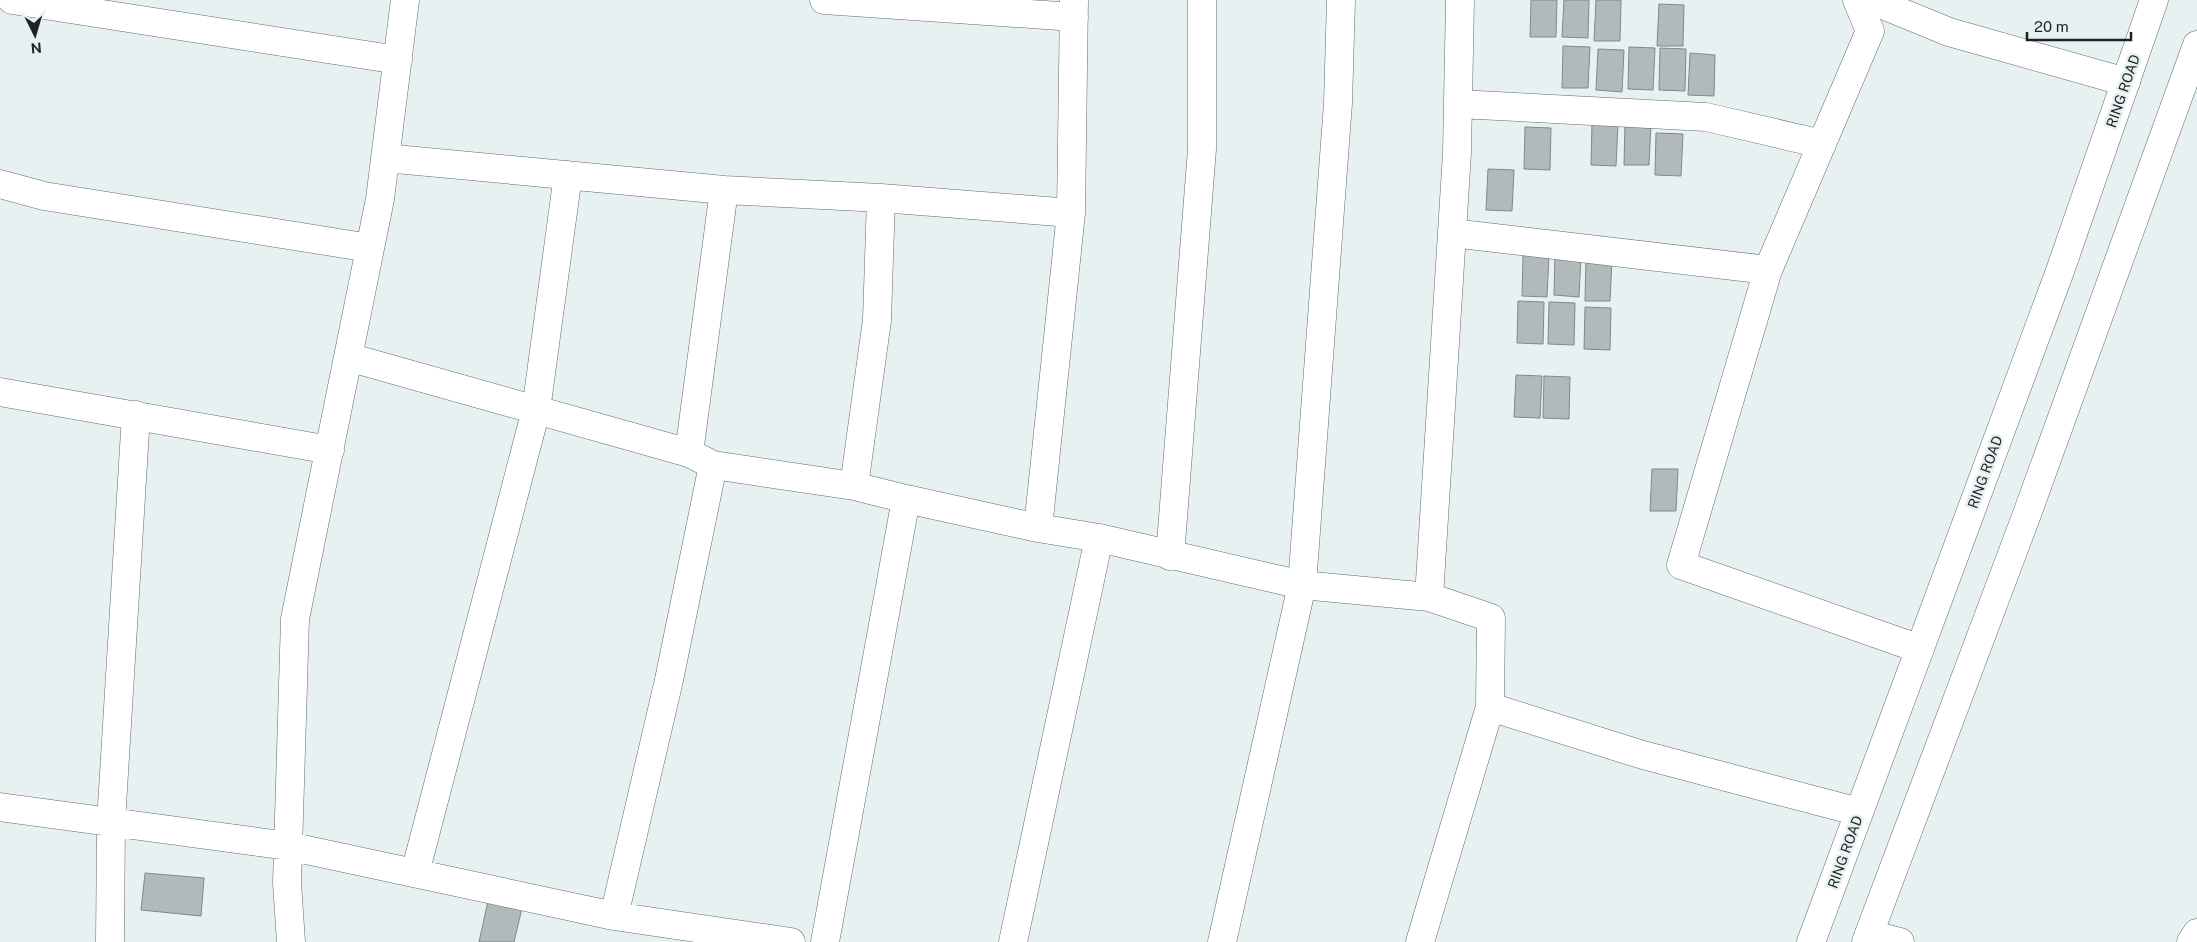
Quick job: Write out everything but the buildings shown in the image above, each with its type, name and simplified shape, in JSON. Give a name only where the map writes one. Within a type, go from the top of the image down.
[{"type":"main road","points":[[12,0],[398,60]]},
{"type":"main road","points":[[291,942],[287,883],[295,619],[380,199],[405,0]]},
{"type":"main road","points":[[824,0],[1074,9],[1071,213],[1038,528]]},
{"type":"main road","points":[[1170,556],[1202,149],[1202,0]]},
{"type":"main road","points":[[1222,942],[1302,585],[1338,103],[1341,0]]},
{"type":"main road","points":[[1429,597],[1457,153],[1460,0]]},
{"type":"main road","points":[[1858,0],[1870,31],[1768,270],[1681,565],[1920,649]]},
{"type":"main road","points":[[1871,0],[1949,32],[2126,82]]},
{"type":"main road","name":"RING ROAD","points":[[1811,942],[2060,271],[2154,0]]},
{"type":"main road","points":[[1900,942],[1867,938],[2190,83],[2197,44]]},
{"type":"main road","points":[[1458,104],[1706,117],[1822,144]]},
{"type":"main road","points":[[385,158],[724,190],[881,198],[1071,213]]},
{"type":"main road","points":[[416,873],[536,410],[568,175]]},
{"type":"main road","points":[[0,184],[44,196],[370,248]]},
{"type":"main road","points":[[689,453],[724,190]]},
{"type":"main road","points":[[854,486],[877,320],[881,198]]},
{"type":"main road","points":[[1452,233],[1768,270]]},
{"type":"main road","points":[[348,357],[689,453],[713,465],[854,486],[1038,528],[1098,538],[1302,585],[1429,597],[1491,618],[1490,707],[1420,942]]},
{"type":"main road","points":[[0,392],[330,450]]},
{"type":"main road","points":[[110,942],[111,822],[136,415]]},
{"type":"main road","points":[[614,916],[669,680],[713,465]]},
{"type":"main road","points":[[825,942],[906,499]]},
{"type":"main road","points":[[1013,942],[1098,538]]},
{"type":"main road","points":[[1490,707],[1643,755],[1859,812]]},
{"type":"main road","points":[[0,807],[288,846],[614,916],[791,942]]},
{"type":"main road","points":[[2191,942],[2197,933]]}]
